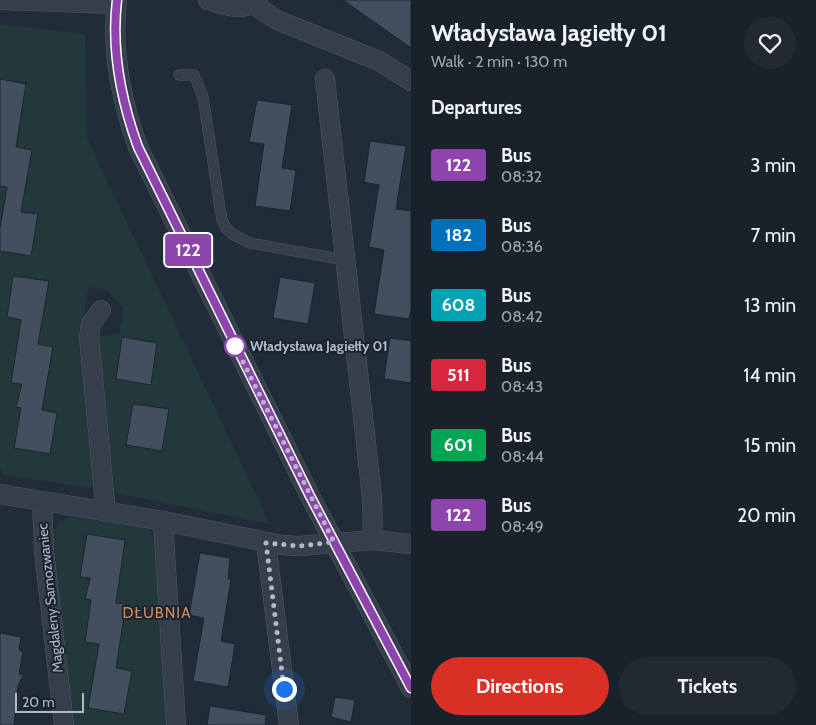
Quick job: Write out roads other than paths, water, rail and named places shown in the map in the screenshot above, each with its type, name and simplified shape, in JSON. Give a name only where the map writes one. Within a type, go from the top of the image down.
[{"type":"street","points":[[2,0],[116,2],[117,58],[120,86],[138,147],[238,352],[334,542],[411,688]]},
{"type":"street","points":[[208,0],[227,7],[240,7],[255,2],[277,20],[378,61],[411,81]]},
{"type":"street","points":[[325,79],[372,497],[373,540]]},
{"type":"street","points":[[101,310],[91,324],[89,337],[106,512]]},
{"type":"street","name":"Magdaleny Samozwaniec","points":[[0,494],[163,521],[266,543],[299,546],[373,540],[411,544]]},
{"type":"street","name":"Magdaleny Samozwaniec","points":[[42,501],[44,551],[64,725]]},
{"type":"street","points":[[163,521],[176,725]]},
{"type":"street","points":[[266,543],[289,725]]},
{"type":"lane","points":[[179,75],[194,75],[203,97],[222,220],[226,228],[232,234],[250,243],[345,260]]},
{"type":"place","name":"Władysława Jagiełły 01","points":[[235,346]]},
{"type":"district","name":"DŁUBNIA","points":[[157,613]]}]
